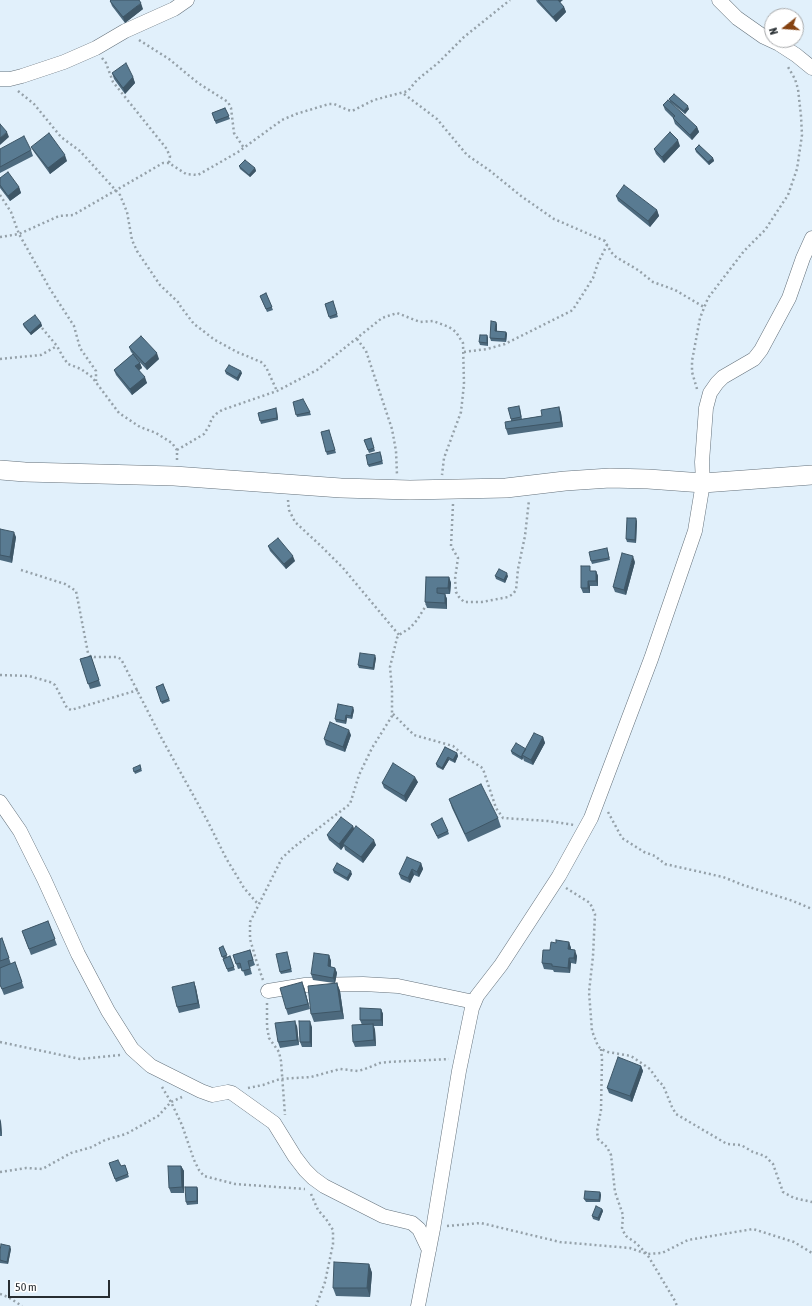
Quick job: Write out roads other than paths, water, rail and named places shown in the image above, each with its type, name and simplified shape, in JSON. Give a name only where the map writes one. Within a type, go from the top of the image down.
[{"type":"main road","points":[[0,470],[174,476],[287,485],[398,489],[506,488],[531,484],[610,478],[703,483],[812,475]]},
{"type":"street","points":[[1,79],[10,79],[33,73],[64,62],[96,48],[125,30],[174,9],[188,0]]},
{"type":"street","points":[[719,0],[738,18],[764,37],[779,44],[796,55],[812,68]]},
{"type":"street","points":[[418,1306],[433,1228],[461,1059],[474,1002],[501,965],[555,882],[586,826],[599,796],[683,568],[695,531],[703,483],[702,462],[706,408],[710,394],[723,377],[754,359],[762,350],[789,298],[803,258],[812,238]]},
{"type":"street","points":[[0,802],[20,832],[44,879],[78,954],[108,1011],[129,1045],[151,1066],[208,1094],[216,1095],[232,1092],[274,1123],[305,1170],[313,1178],[324,1186],[382,1216],[412,1223],[420,1229],[429,1250]]},
{"type":"street","points":[[268,992],[304,985],[363,984],[398,986],[474,1002]]}]
